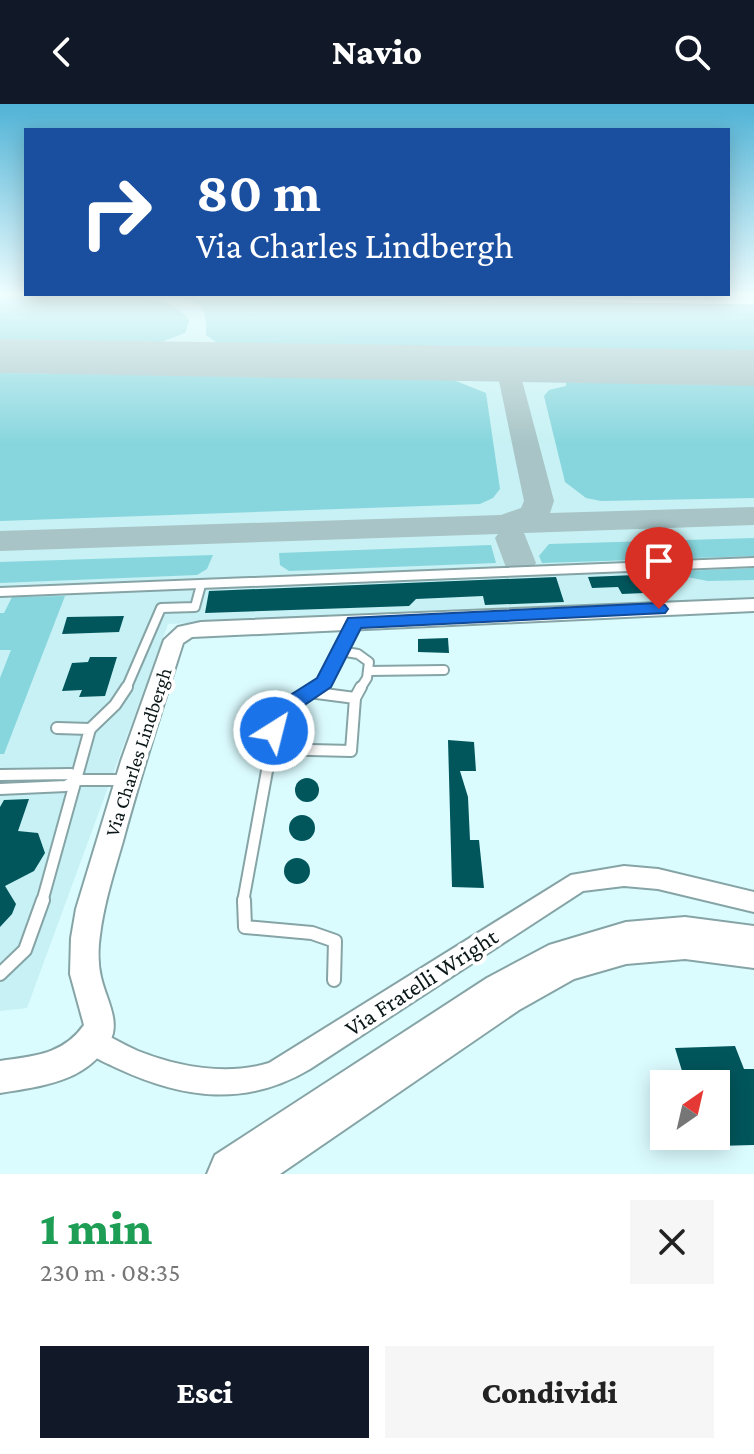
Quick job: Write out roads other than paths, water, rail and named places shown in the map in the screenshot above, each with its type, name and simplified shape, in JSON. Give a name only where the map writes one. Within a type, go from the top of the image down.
[{"type":"highway","points":[[234,1174],[503,994],[565,960],[626,943],[685,938],[754,947]]},
{"type":"street","name":"Via Charles Lindbergh","points":[[92,1041],[100,1028],[85,974],[85,938],[98,878],[174,640],[185,632],[201,628],[754,605]]},
{"type":"street","name":"Via Fratelli Wright","points":[[92,1041],[131,1064],[178,1077],[210,1083],[255,1080],[292,1065],[315,1051],[579,882],[624,876],[658,879],[754,902]]},
{"type":"street","points":[[0,1077],[65,1065],[92,1041]]},
{"type":"lane","points":[[0,592],[754,562]]},
{"type":"lane","points":[[57,728],[90,729],[105,719],[120,703],[161,608],[195,607],[201,585]]},
{"type":"lane","points":[[334,980],[335,941],[312,933],[245,927],[242,910],[277,713],[325,682],[355,622]]},
{"type":"lane","points":[[271,749],[351,751],[355,698],[369,662],[358,654],[340,651]]},
{"type":"lane","points":[[368,671],[444,670]]},
{"type":"lane","points":[[309,692],[355,698]]},
{"type":"lane","points":[[0,974],[25,950],[34,931],[90,729]]},
{"type":"lane","points":[[0,775],[71,774],[76,780]]},
{"type":"lane","points":[[0,789],[66,786],[76,780],[128,780]]}]
